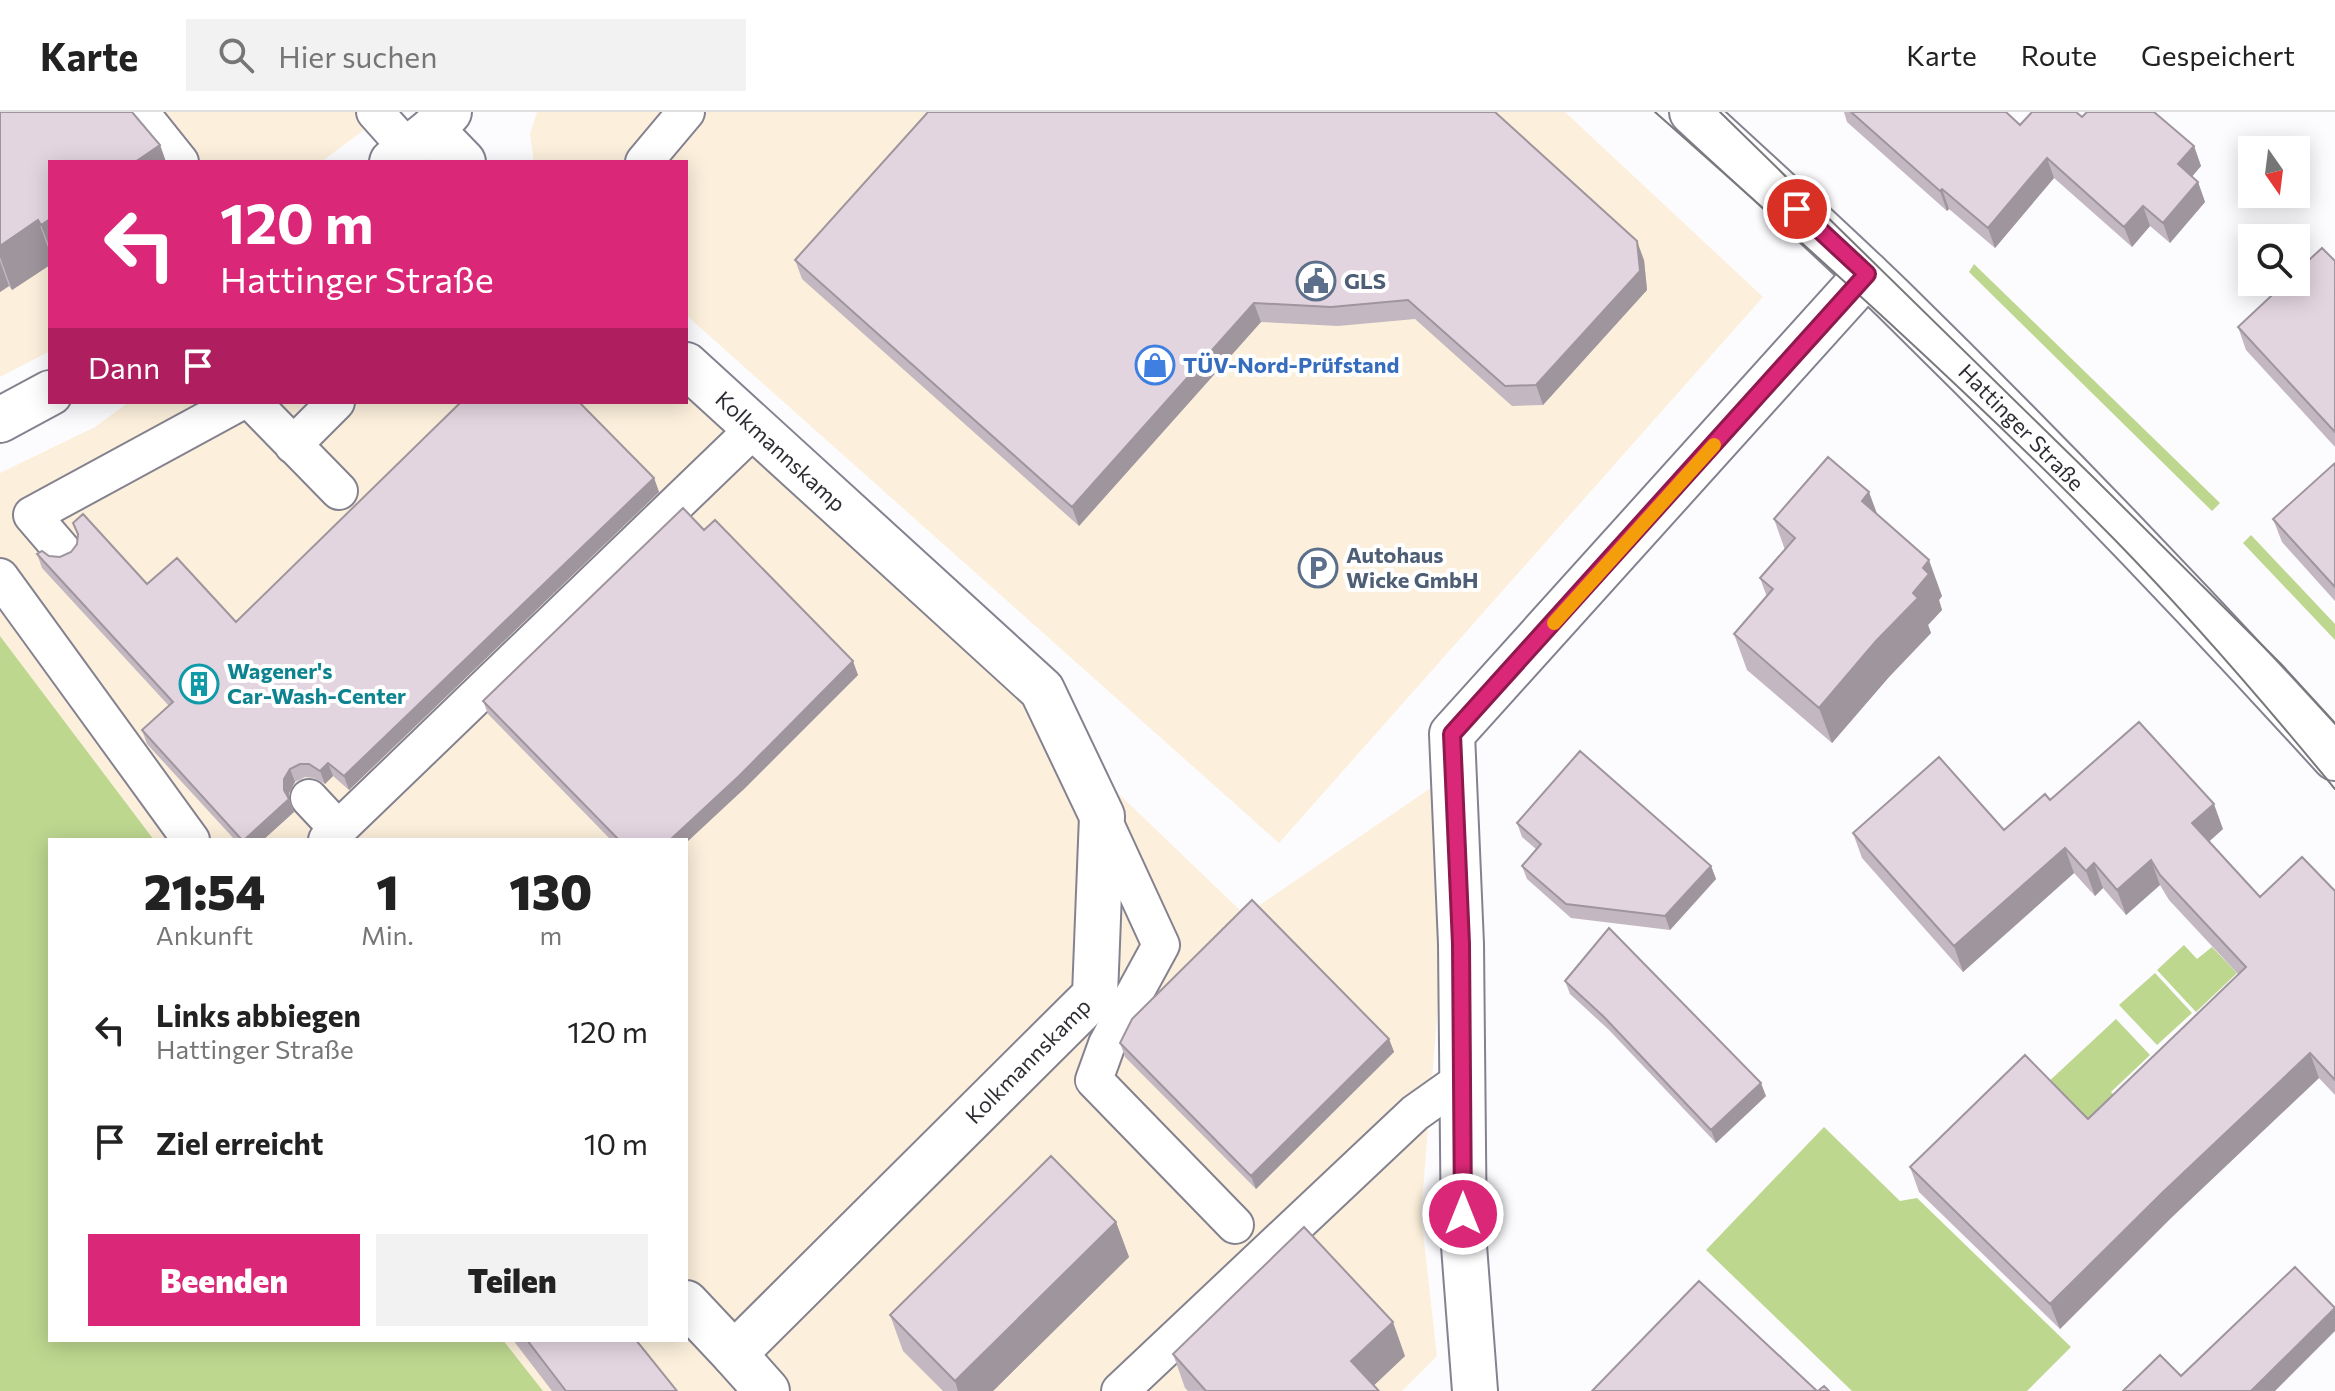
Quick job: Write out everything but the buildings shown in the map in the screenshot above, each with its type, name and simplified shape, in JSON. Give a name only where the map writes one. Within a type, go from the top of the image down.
[{"type":"street","name":"Hattinger Straße","points":[[1692,112],[1867,274],[2190,600],[2335,758]]},
{"type":"street","points":[[420,138],[459,160]]},
{"type":"street","points":[[1475,1391],[1464,1246],[1461,944],[1452,734],[1867,274]]},
{"type":"street","name":"Kolkmannskamp","points":[[688,367],[1042,690],[1102,816],[1095,995],[734,1354]]},
{"type":"street","points":[[0,420],[48,394]]},
{"type":"street","points":[[688,1305],[767,1391]]},
{"type":"lane","points":[[140,112],[178,160]]},
{"type":"lane","points":[[375,112],[420,138]]},
{"type":"lane","points":[[646,160],[686,112]]},
{"type":"lane","points":[[62,550],[32,515],[236,404]]},
{"type":"lane","points":[[254,404],[339,491]]},
{"type":"lane","points":[[293,445],[334,404]]},
{"type":"lane","points":[[309,798],[332,835],[755,428]]},
{"type":"lane","points":[[0,577],[190,838]]},
{"type":"lane","points":[[1102,816],[1161,945],[1107,1044],[1094,1080],[1235,1225]]},
{"type":"lane","points":[[1120,1391],[1415,1113],[1463,1079]]},
{"type":"shaded area","points":[[0,112],[388,112],[324,160],[48,160],[48,352],[0,377]]},
{"type":"shaded area","points":[[537,112],[1565,112],[1763,297],[1279,843],[688,317],[688,160],[534,160],[530,134]]},
{"type":"shaded area","points":[[688,397],[780,469],[1245,915],[1457,770],[1421,1215],[1437,1356],[1402,1391],[543,1391],[505,1342],[688,1342],[688,838],[152,838],[0,636],[0,473],[95,427],[126,404],[688,404]]},
{"type":"green space","points":[[1974,264],[2220,503],[2212,511],[1969,272]]},
{"type":"green space","points":[[2251,535],[2335,624],[2335,640],[2243,543]]},
{"type":"green space","points":[[0,636],[152,838],[48,838],[48,1342],[505,1342],[543,1391],[0,1391]]},
{"type":"green space","points":[[2184,945],[2197,959],[2212,947],[2237,973],[2196,1012],[2157,970]]},
{"type":"green space","points":[[2155,973],[2192,1013],[2157,1045],[2119,1005]]},
{"type":"green space","points":[[2116,1019],[2150,1055],[2111,1092],[2124,1106],[2093,1136],[2045,1085]]},
{"type":"green space","points":[[1824,1127],[1900,1201],[1917,1198],[2071,1347],[2027,1391],[1852,1391],[1706,1250]]},
{"type":"tram line","points":[[1655,112],[1889,322],[2059,485],[2200,631],[2335,789]]},
{"type":"tram line","points":[[1720,112],[2095,479],[2282,665],[2335,723]]},
{"type":"slow traffic","points":[[1554,623],[1714,445]]},
{"type":"place","name":"GLS","points":[[1316,281]]},
{"type":"place","name":"TÜV-Nord-Prüfstand","points":[[1155,365]]},
{"type":"place","name":"Autohaus Wicke GmbH","points":[[1318,568]]},
{"type":"place","name":"Wagener's Car-Wash-Center","points":[[199,684]]},
{"type":"route","points":[[1463,1214],[1461,944],[1452,734],[1867,274],[1797,209]]}]
